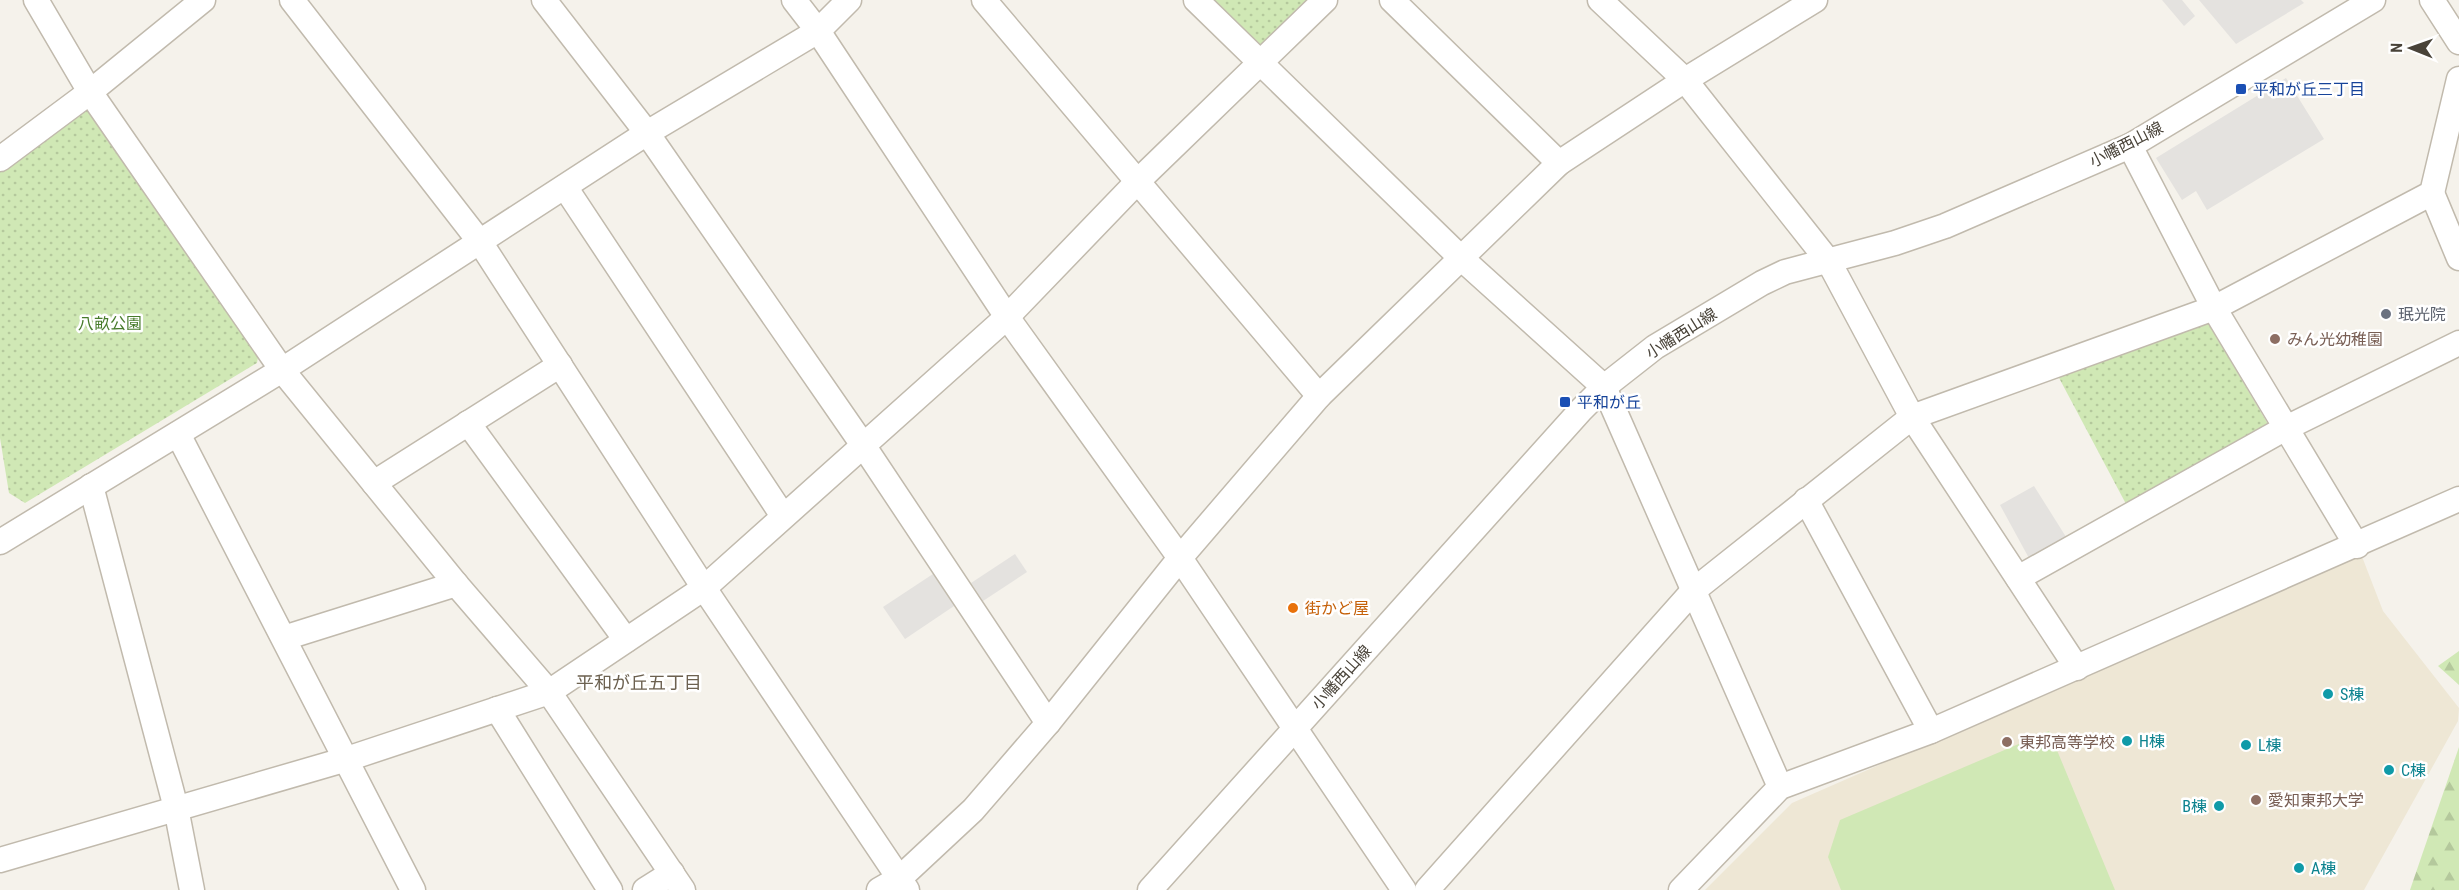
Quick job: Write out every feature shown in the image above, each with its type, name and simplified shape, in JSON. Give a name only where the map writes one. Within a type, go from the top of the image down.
[{"type":"street","points":[[36,0],[90,92],[282,370],[456,584],[549,692],[678,881],[645,890]]},
{"type":"street","points":[[0,159],[90,92],[203,0]]},
{"type":"street","points":[[292,0],[480,242],[704,588],[904,884]]},
{"type":"street","points":[[544,0],[647,133],[863,445],[1048,723]]},
{"type":"street","points":[[794,0],[818,31],[1007,317],[1180,558],[1404,890]]},
{"type":"street","points":[[0,542],[282,370],[647,133],[818,31],[849,0]]},
{"type":"street","points":[[984,0],[1319,396]]},
{"type":"street","points":[[1196,0],[1461,258],[1604,387],[1780,787]]},
{"type":"street","points":[[0,860],[347,759],[549,692],[704,588],[1007,317],[1138,180],[1325,0]]},
{"type":"street","points":[[1392,0],[1559,163]]},
{"type":"street","points":[[1600,0],[1685,80],[1829,262],[1912,417],[2077,668]]},
{"type":"street","points":[[879,890],[904,884],[973,810],[1048,723],[1180,558],[1319,396],[1559,163],[1685,80],[1815,0]]},
{"type":"street","name":"小幡西山線","points":[[1150,890],[1604,387],[1655,347],[1785,272],[1829,262],[1945,226],[2130,146],[2347,6],[2373,0]]},
{"type":"street","points":[[2432,0],[2459,42]]},
{"type":"street","points":[[2459,79],[2432,193],[2459,258]]},
{"type":"street","points":[[2130,146],[2214,308],[2284,429],[2357,546]]},
{"type":"street","points":[[565,187],[783,516]]},
{"type":"street","points":[[1427,890],[1693,591],[1912,417],[2214,308],[2432,193]]},
{"type":"street","points":[[2018,578],[2284,429],[2459,343]]},
{"type":"street","points":[[374,483],[560,365]]},
{"type":"street","points":[[468,423],[626,640]]},
{"type":"street","points":[[177,434],[413,890]]},
{"type":"street","points":[[91,486],[176,808],[192,890]]},
{"type":"street","points":[[1681,890],[1780,787],[1931,731],[2357,546],[2459,499]]},
{"type":"street","points":[[1806,500],[1931,731]]},
{"type":"street","points":[[284,638],[456,584]]},
{"type":"street","points":[[497,709],[610,890]]},
{"type":"shaded area","points":[[2162,0],[2182,0],[2195,16],[2184,26]]},
{"type":"shaded area","points":[[2199,0],[2301,0],[2304,3],[2236,44]]},
{"type":"shaded area","points":[[2286,78],[2324,139],[2207,210],[2196,191],[2182,200],[2156,158]]},
{"type":"shaded area","points":[[2034,486],[2068,540],[2030,560],[2000,505]]},
{"type":"shaded area","points":[[1015,554],[1027,572],[983,601],[971,583]]},
{"type":"shaded area","name":"愛知東邦大学","points":[[2361,554],[2383,611],[2459,708],[2458,721],[2364,890],[1705,890],[1792,803]]},
{"type":"shaded area","points":[[936,572],[957,604],[905,639],[883,607]]},
{"type":"green space","points":[[1214,0],[1310,0],[1262,46]]},
{"type":"green space","name":"八畝公園","points":[[83,111],[94,111],[259,351],[257,363],[25,503],[9,493],[0,438],[0,171]]},
{"type":"green space","points":[[2208,323],[2268,424],[2126,504],[2058,376]]},
{"type":"green space","points":[[2459,651],[2459,685],[2438,666]]},
{"type":"green space","points":[[2049,731],[2115,890],[1841,890],[1828,857],[1840,820]]},
{"type":"green space","points":[[2459,747],[2459,890],[2410,890]]},
{"type":"place","name":"平和が丘三丁目","points":[[2241,89]]},
{"type":"place","name":"珉光院","points":[[2386,314]]},
{"type":"place","name":"みん光幼稚園","points":[[2275,339]]},
{"type":"place","name":"平和が丘","points":[[1565,402]]},
{"type":"place","name":"街かど屋","points":[[1293,608]]},
{"type":"place","name":"S棟","points":[[2328,694]]},
{"type":"place","name":"H棟","points":[[2127,741]]},
{"type":"place","name":"東邦高等学校","points":[[2007,742]]},
{"type":"place","name":"L棟","points":[[2246,745]]},
{"type":"place","name":"C棟","points":[[2389,770]]},
{"type":"place","name":"愛知東邦大学","points":[[2256,800]]},
{"type":"place","name":"B棟","points":[[2219,806]]},
{"type":"place","name":"A棟","points":[[2299,868]]},
{"type":"district","name":"平和が丘五丁目","points":[[639,683]]}]
